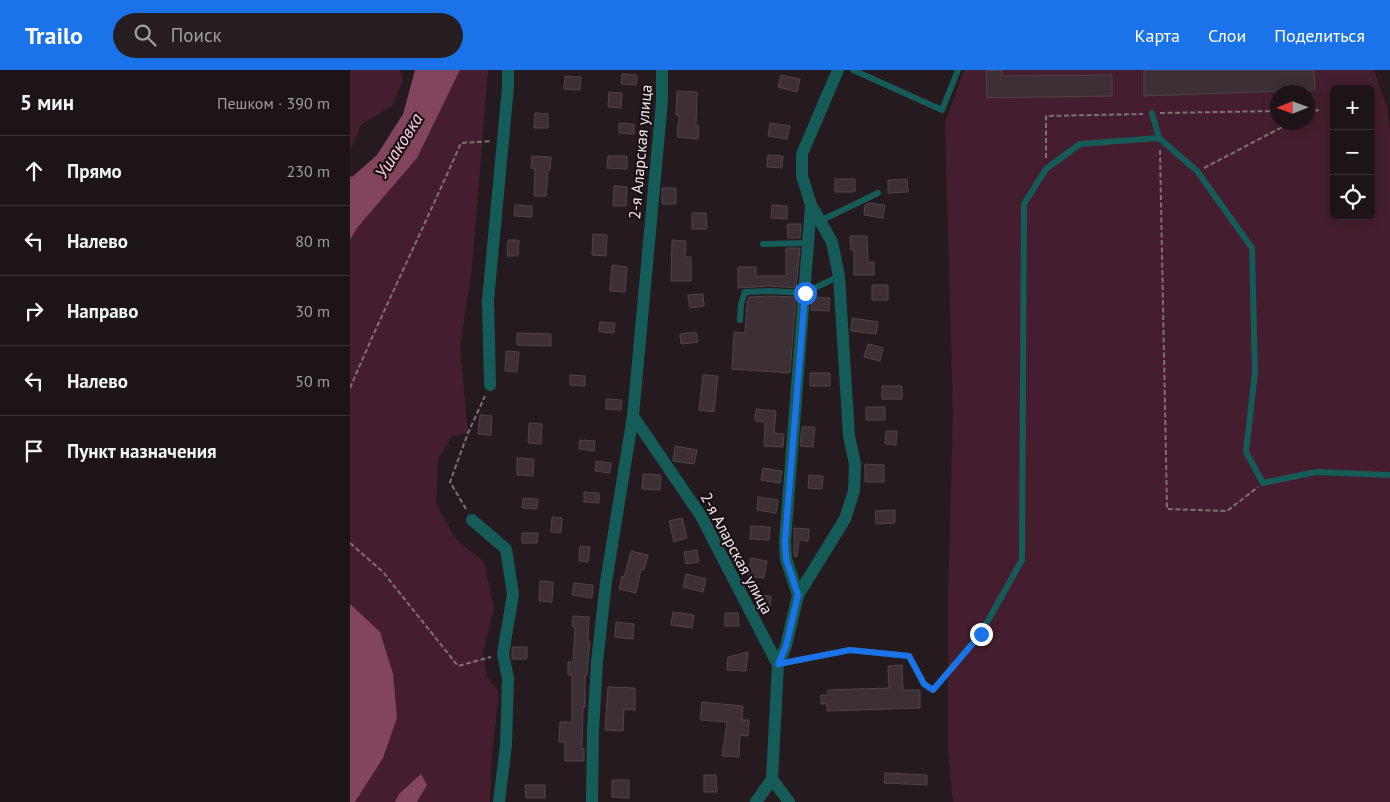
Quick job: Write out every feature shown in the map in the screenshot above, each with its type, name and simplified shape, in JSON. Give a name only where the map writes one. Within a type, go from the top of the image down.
[{"type":"street","points":[[490,385],[488,300],[508,70]]},
{"type":"street","name":"2-я Аларская улица","points":[[592,802],[593,730],[597,662],[606,582],[633,416],[662,101],[662,70]]},
{"type":"street","points":[[756,802],[772,779],[778,664],[786,646],[798,595],[845,519],[854,491],[855,464],[849,436],[839,276],[832,242],[811,205],[802,176],[802,154],[838,70]]},
{"type":"street","points":[[798,595],[786,559],[785,541],[811,205]]},
{"type":"street","name":"2-я Аларская улица","points":[[633,416],[701,516],[778,664]]},
{"type":"street","points":[[472,520],[506,549],[513,594],[503,654],[508,678],[506,745],[499,802]]},
{"type":"street","points":[[772,779],[789,802]]},
{"type":"lane","points":[[853,70],[942,110],[958,70]]},
{"type":"lane","points":[[1152,113],[1159,138],[1197,171],[1252,248],[1255,372],[1246,452],[1263,483],[1316,472],[1390,475]]},
{"type":"lane","points":[[778,664],[850,650],[909,656],[924,684],[933,690],[981,634],[1022,560],[1024,204],[1046,169],[1080,144],[1159,138]]},
{"type":"lane","points":[[820,221],[878,193]]},
{"type":"lane","points":[[763,244],[808,243]]},
{"type":"lane","points":[[740,320],[744,292],[805,293],[839,276]]},
{"type":"path","points":[[1046,169],[1046,116],[1270,110]]},
{"type":"path","points":[[1197,171],[1276,130]]},
{"type":"path","points":[[1159,138],[1167,509],[1228,511],[1263,483]]},
{"type":"path","points":[[350,388],[461,143],[503,140]]},
{"type":"path","points":[[472,520],[450,482],[468,433],[490,385]]},
{"type":"path","points":[[350,544],[383,572],[458,666],[503,654]]},
{"type":"shaded area","points":[[350,70],[400,70],[403,80],[392,106],[361,125],[350,151]]},
{"type":"shaded area","points":[[460,70],[488,70],[472,269],[460,346],[468,433],[452,436],[438,459],[436,503],[455,538],[484,562],[494,608],[483,652],[487,677],[499,692],[492,754],[490,802],[417,802],[427,785],[399,794],[395,802],[355,802],[350,604],[350,240],[357,228],[417,158]]},
{"type":"shaded area","points":[[964,70],[1374,70],[1387,107],[1390,133],[1390,802],[953,802],[948,749],[948,595],[953,415],[945,122]]},
{"type":"water","name":"Ушаковка","points":[[415,70],[460,70],[417,158],[357,228],[350,240],[350,176],[352,177],[377,155],[403,114]]},
{"type":"water","points":[[350,604],[380,632],[393,674],[397,718],[383,758],[355,802],[350,802]]},
{"type":"water","points":[[421,774],[427,785],[417,802],[395,802],[399,794]]},
{"type":"building","points":[[1002,70],[1002,76],[1112,75],[1112,96],[987,98],[986,71]]},
{"type":"building","points":[[1144,70],[1314,70],[1315,85],[1270,85],[1270,92],[1144,96]]},
{"type":"building","points":[[622,74],[637,75],[636,85],[621,84]]},
{"type":"building","points":[[781,75],[800,79],[797,92],[778,87]]},
{"type":"building","points":[[565,76],[581,77],[580,90],[564,89]]},
{"type":"building","points":[[677,91],[697,92],[696,125],[699,126],[698,139],[677,137],[679,115],[676,115]]},
{"type":"building","points":[[609,92],[622,93],[621,108],[608,107]]},
{"type":"building","points":[[535,113],[548,114],[548,128],[534,128]]},
{"type":"building","points":[[619,123],[634,124],[634,134],[619,133]]},
{"type":"building","points":[[770,123],[790,126],[787,139],[768,136]]},
{"type":"building","points":[[768,155],[783,156],[782,168],[767,167]]},
{"type":"building","points":[[532,156],[551,157],[546,196],[534,196],[535,169],[531,168]]},
{"type":"building","points":[[608,156],[627,156],[627,169],[607,168]]},
{"type":"building","points":[[835,179],[855,179],[855,192],[835,192]]},
{"type":"building","points":[[907,179],[908,192],[888,193],[888,180]]},
{"type":"building","points":[[614,186],[627,187],[626,206],[613,206]]},
{"type":"building","points":[[662,188],[676,188],[676,204],[662,204]]},
{"type":"building","points":[[869,203],[885,205],[883,218],[864,215],[865,205]]},
{"type":"building","points":[[515,205],[532,206],[532,217],[514,216]]},
{"type":"building","points":[[772,205],[787,206],[787,219],[771,218]]},
{"type":"building","points":[[692,213],[706,213],[707,229],[692,229]]},
{"type":"building","points":[[787,224],[801,224],[800,238],[788,238]]},
{"type":"building","points":[[593,234],[607,235],[606,256],[592,255]]},
{"type":"building","points":[[850,236],[867,236],[868,262],[874,262],[874,275],[854,275],[854,249],[851,250]]},
{"type":"building","points":[[508,240],[519,240],[518,256],[507,256]]},
{"type":"building","points":[[672,240],[686,241],[685,257],[691,257],[691,281],[671,281]]},
{"type":"building","points":[[786,248],[800,248],[796,288],[770,286],[738,288],[738,267],[756,267],[756,276],[786,276]]},
{"type":"building","points":[[612,265],[627,267],[625,292],[610,291]]},
{"type":"building","points":[[872,285],[888,285],[888,300],[872,300]]},
{"type":"building","points":[[703,294],[704,306],[690,308],[688,295]]},
{"type":"building","points":[[749,297],[796,297],[790,373],[732,369],[734,332],[745,333]]},
{"type":"building","points":[[812,297],[830,298],[829,311],[811,310]]},
{"type":"building","points":[[852,318],[878,322],[876,334],[851,331]]},
{"type":"building","points":[[600,322],[615,323],[614,333],[599,332]]},
{"type":"building","points":[[696,332],[698,342],[681,344],[680,334]]},
{"type":"building","points":[[517,333],[551,334],[551,346],[517,345]]},
{"type":"building","points":[[868,344],[883,348],[880,361],[864,357]]},
{"type":"building","points":[[506,351],[519,352],[517,372],[505,371]]},
{"type":"building","points":[[810,373],[830,373],[830,386],[810,386]]},
{"type":"building","points":[[570,375],[585,376],[585,386],[570,385]]},
{"type":"building","points":[[703,375],[718,376],[714,412],[699,410]]},
{"type":"building","points":[[882,386],[902,386],[902,399],[882,399]]},
{"type":"building","points":[[606,399],[622,400],[621,410],[606,409]]},
{"type":"building","points":[[866,407],[885,407],[885,420],[866,420]]},
{"type":"building","points":[[756,409],[776,411],[774,433],[784,434],[783,447],[764,446],[765,422],[755,421]]},
{"type":"building","points":[[480,415],[492,416],[491,435],[478,434]]},
{"type":"building","points":[[529,423],[542,424],[541,444],[528,443]]},
{"type":"building","points":[[802,427],[815,427],[813,447],[800,446]]},
{"type":"building","points":[[886,431],[897,431],[896,445],[885,444]]},
{"type":"building","points":[[580,440],[595,441],[594,451],[579,449]]},
{"type":"building","points":[[675,446],[697,450],[694,464],[673,461]]},
{"type":"building","points":[[517,458],[534,459],[533,476],[517,475]]},
{"type":"building","points":[[596,461],[611,463],[610,473],[595,471]]},
{"type":"building","points":[[865,464],[884,465],[884,482],[865,482]]},
{"type":"building","points":[[763,468],[782,471],[780,483],[761,480]]},
{"type":"building","points":[[643,474],[661,475],[660,490],[642,489]]},
{"type":"building","points":[[809,475],[823,476],[822,489],[808,488]]},
{"type":"building","points":[[584,492],[599,493],[599,503],[584,502]]},
{"type":"building","points":[[758,497],[778,500],[776,513],[757,510]]},
{"type":"building","points":[[523,498],[538,499],[537,509],[522,508]]},
{"type":"building","points":[[895,510],[895,523],[876,524],[875,511]]},
{"type":"building","points":[[552,517],[562,518],[561,533],[551,532]]},
{"type":"building","points":[[682,518],[687,538],[674,542],[669,521]]},
{"type":"building","points":[[751,526],[770,527],[769,540],[750,539]]},
{"type":"building","points":[[794,528],[809,529],[808,541],[799,540],[797,557],[794,556]]},
{"type":"building","points":[[522,533],[538,533],[537,543],[522,543]]},
{"type":"building","points":[[580,546],[590,547],[588,562],[579,561]]},
{"type":"building","points":[[697,550],[699,562],[686,564],[684,552]]},
{"type":"building","points":[[631,551],[648,555],[644,570],[641,569],[636,593],[619,589]]},
{"type":"building","points":[[751,558],[767,561],[764,578],[748,576]]},
{"type":"building","points":[[686,574],[706,579],[703,592],[683,587]]},
{"type":"building","points":[[540,581],[553,582],[552,602],[539,601]]},
{"type":"building","points":[[574,583],[593,585],[592,598],[572,595]]},
{"type":"building","points":[[759,595],[771,596],[770,609],[757,607]]},
{"type":"building","points":[[673,612],[694,615],[692,628],[671,625]]},
{"type":"building","points":[[725,613],[738,613],[739,626],[725,626]]},
{"type":"building","points":[[573,616],[589,617],[588,641],[590,641],[587,675],[585,675],[585,707],[583,707],[582,748],[584,749],[584,761],[565,761],[565,742],[559,742],[560,722],[572,722],[572,675],[568,675],[568,662],[573,662],[575,627],[572,626]]},
{"type":"building","points":[[616,622],[634,624],[633,639],[615,637]]},
{"type":"building","points":[[512,647],[527,647],[527,659],[512,659]]},
{"type":"building","points":[[748,652],[746,671],[727,670],[728,657]]},
{"type":"building","points":[[902,665],[903,690],[920,690],[920,708],[827,711],[827,704],[821,704],[821,695],[828,695],[828,690],[889,688],[888,666]]},
{"type":"building","points":[[608,687],[635,688],[635,710],[624,709],[623,731],[605,730]]},
{"type":"building","points":[[702,702],[743,706],[742,720],[749,720],[748,736],[740,735],[739,757],[722,756],[727,722],[700,720]]},
{"type":"building","points":[[885,773],[927,775],[927,785],[884,783]]},
{"type":"building","points":[[704,775],[716,775],[717,792],[704,792]]},
{"type":"building","points":[[612,780],[629,780],[629,798],[612,797]]},
{"type":"building","points":[[525,785],[545,785],[545,798],[526,798]]},
{"type":"route","points":[[805,293],[785,541],[786,559],[798,595],[786,646],[778,664],[850,650],[909,656],[924,684],[933,690],[981,634]]}]
